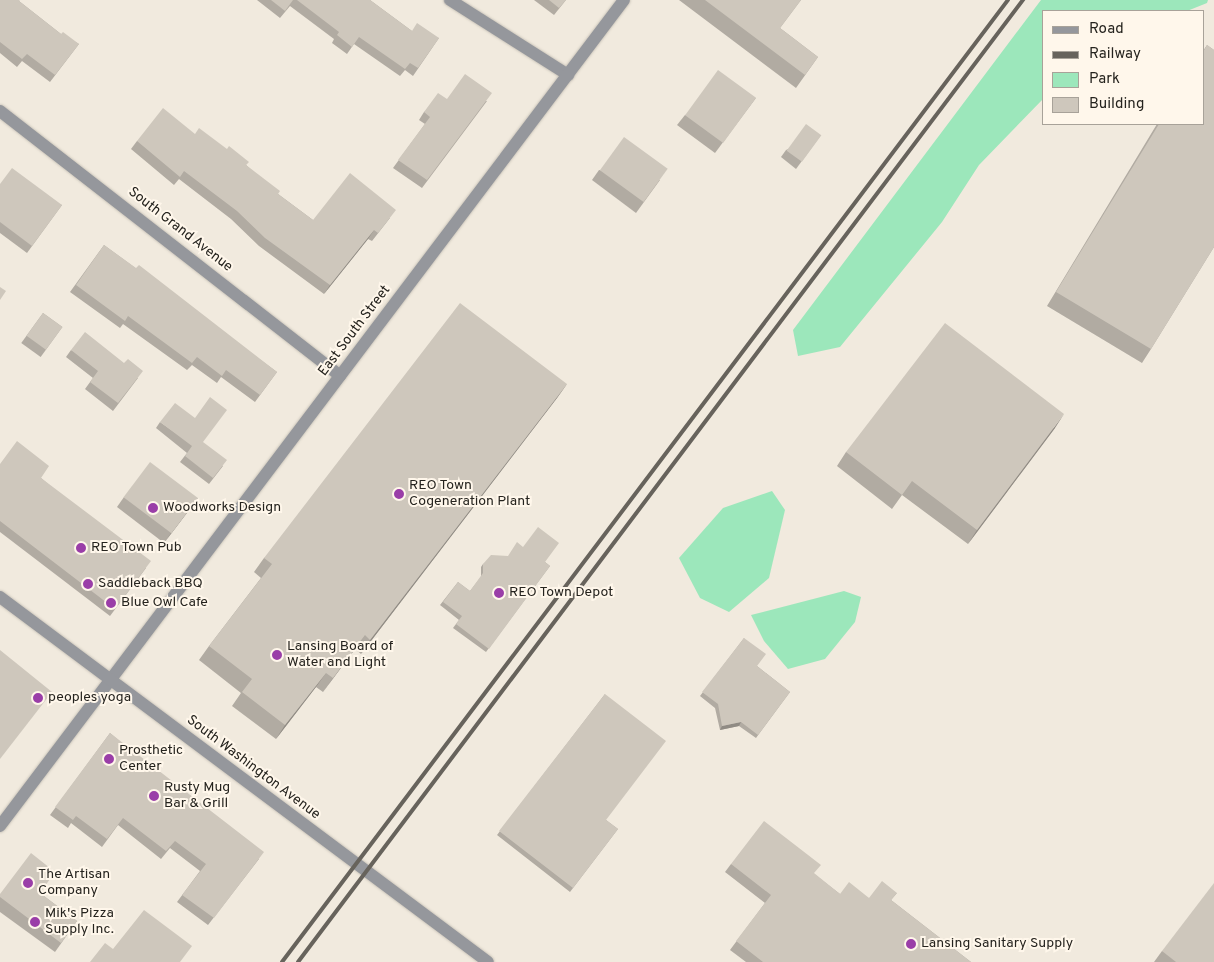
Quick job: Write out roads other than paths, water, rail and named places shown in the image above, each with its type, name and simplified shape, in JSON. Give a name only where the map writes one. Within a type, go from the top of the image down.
[{"type":"street","points":[[450,0],[568,75]]},
{"type":"street","name":"East South Street","points":[[0,826],[624,0]]},
{"type":"street","name":"South Grand Avenue","points":[[0,111],[340,376]]},
{"type":"street","name":"South Washington Avenue","points":[[0,597],[488,962]]},
{"type":"railway","points":[[282,962],[1008,0]]},
{"type":"railway","points":[[298,962],[1023,0]]},
{"type":"place","name":"REO Town Cogeneration Plant","points":[[399,494]]},
{"type":"place","name":"Woodworks Design","points":[[153,508]]},
{"type":"place","name":"REO Town Pub","points":[[81,548]]},
{"type":"place","name":"Saddleback BBQ","points":[[88,584]]},
{"type":"place","name":"REO Town Depot","points":[[499,593]]},
{"type":"place","name":"Blue Owl Cafe","points":[[111,603]]},
{"type":"place","name":"Lansing Board of Water and Light","points":[[277,655]]},
{"type":"place","name":"peoples yoga","points":[[38,698]]},
{"type":"place","name":"Prosthetic Center","points":[[109,759]]},
{"type":"place","name":"Rusty Mug Bar & Grill","points":[[154,796]]},
{"type":"place","name":"The Artisan Company","points":[[28,883]]},
{"type":"place","name":"Mik's Pizza Supply Inc.","points":[[35,922]]},
{"type":"place","name":"Lansing Sanitary Supply","points":[[911,944]]}]
